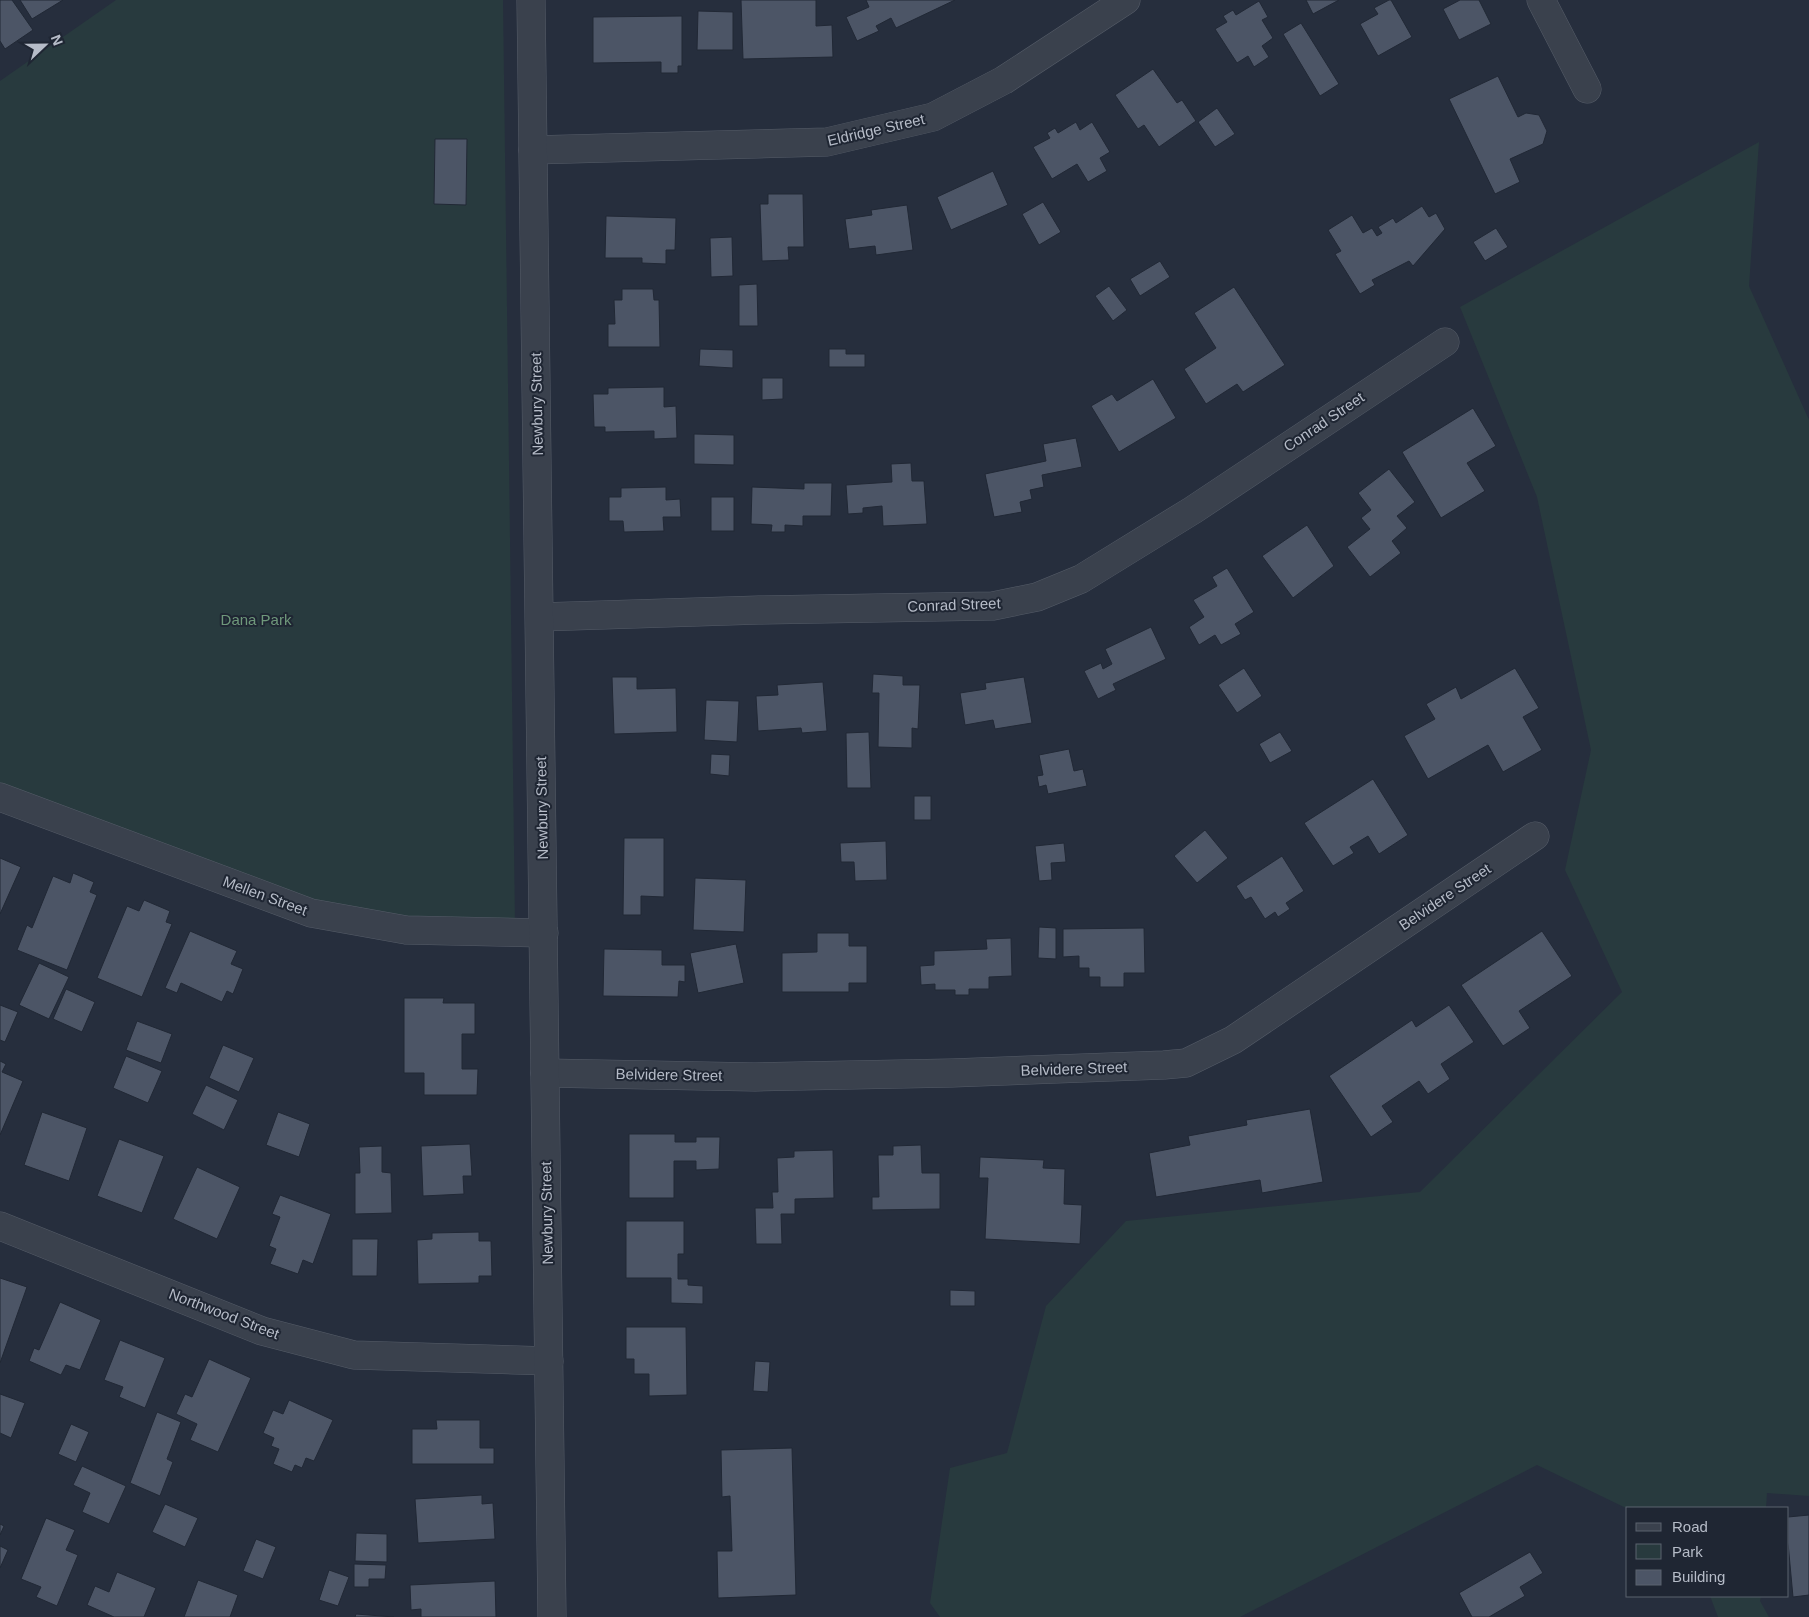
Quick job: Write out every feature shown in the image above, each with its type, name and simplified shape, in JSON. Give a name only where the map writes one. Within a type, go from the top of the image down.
[{"type":"street","name":"Newbury Street","points":[[531,0],[552,1617]]},
{"type":"street","name":"Eldridge Street","points":[[533,150],[827,142],[933,117],[1004,80],[1126,0]]},
{"type":"street","points":[[1541,0],[1586,89]]},
{"type":"street","name":"Conrad Street","points":[[540,617],[759,610],[993,606],[1037,597],[1081,579],[1193,510],[1445,342]]},
{"type":"street","name":"Mellen Street","points":[[0,796],[311,913],[406,930],[544,933]]},
{"type":"street","name":"Belvidere Street","points":[[545,1073],[765,1077],[971,1072],[1186,1063],[1232,1040],[1535,836]]},
{"type":"street","name":"Northwood Street","points":[[0,1226],[262,1331],[354,1355],[549,1360]]},
{"type":"green space","name":"Dana Park","points":[[116,0],[503,0],[515,925],[394,926],[0,798],[0,81]]},
{"type":"green space","points":[[1759,142],[1749,286],[1809,420],[1809,1496],[1767,1493],[1766,1507],[1626,1508],[1537,1465],[1240,1617],[940,1617],[930,1603],[950,1468],[1007,1453],[1046,1306],[1126,1221],[1420,1192],[1622,992],[1565,870],[1591,750],[1537,497],[1460,307]]},
{"type":"green space","points":[[1710,1597],[1761,1597],[1760,1601],[1769,1617],[1718,1617]]},
{"type":"building","points":[[0,0],[12,0],[33,30],[5,49],[0,41]]},
{"type":"building","points":[[20,0],[63,0],[32,19]]},
{"type":"building","points":[[741,0],[816,0],[816,26],[832,25],[833,57],[743,59]]},
{"type":"building","points":[[866,0],[955,0],[896,28],[891,18],[876,26],[879,31],[857,41],[846,17],[869,7]]},
{"type":"building","points":[[1306,0],[1339,0],[1313,14]]},
{"type":"building","points":[[1391,0],[1412,37],[1378,56],[1360,24],[1378,14],[1374,8]]},
{"type":"building","points":[[1460,0],[1479,0],[1491,24],[1459,40],[1443,9]]},
{"type":"building","points":[[1259,1],[1268,17],[1262,20],[1273,38],[1262,46],[1269,57],[1254,67],[1248,56],[1237,63],[1215,29],[1227,22],[1223,16],[1233,10],[1236,15]]},
{"type":"building","points":[[698,11],[733,12],[733,50],[697,50]]},
{"type":"building","points":[[682,16],[682,66],[678,66],[678,73],[661,73],[661,62],[593,63],[593,17]]},
{"type":"building","points":[[1301,23],[1339,84],[1320,96],[1283,34]]},
{"type":"building","points":[[1153,69],[1177,103],[1182,100],[1196,121],[1159,147],[1144,125],[1138,129],[1115,95]]},
{"type":"building","points":[[1498,76],[1518,117],[1526,113],[1539,115],[1547,131],[1543,144],[1510,159],[1520,182],[1495,194],[1449,99]]},
{"type":"building","points":[[1217,108],[1235,134],[1215,147],[1198,122]]},
{"type":"building","points":[[1076,122],[1080,130],[1092,122],[1110,152],[1100,158],[1107,171],[1088,182],[1077,164],[1052,179],[1033,147],[1050,138],[1047,133],[1055,128],[1058,133]]},
{"type":"building","points":[[435,139],[467,139],[466,205],[434,204]]},
{"type":"building","points":[[993,171],[1008,205],[951,230],[937,197]]},
{"type":"building","points":[[768,194],[803,194],[804,247],[788,247],[789,260],[762,261],[760,204],[768,204]]},
{"type":"building","points":[[1043,202],[1061,232],[1039,245],[1022,214]]},
{"type":"building","points":[[907,205],[913,250],[876,255],[875,246],[849,249],[845,219],[872,215],[871,210]]},
{"type":"building","points":[[1422,206],[1429,217],[1436,213],[1445,229],[1413,266],[1409,261],[1372,280],[1375,285],[1360,294],[1335,254],[1341,251],[1328,230],[1352,215],[1363,233],[1372,228],[1377,236],[1382,233],[1378,227],[1393,218],[1396,223]]},
{"type":"building","points":[[606,216],[676,218],[675,250],[666,250],[666,264],[642,263],[642,258],[605,258]]},
{"type":"building","points":[[1496,228],[1508,247],[1485,261],[1473,242]]},
{"type":"building","points":[[732,237],[733,276],[711,277],[710,238]]},
{"type":"building","points":[[1160,261],[1170,277],[1140,296],[1130,279]]},
{"type":"building","points":[[757,284],[758,326],[739,326],[739,285]]},
{"type":"building","points":[[1109,286],[1127,310],[1113,321],[1095,296]]},
{"type":"building","points":[[1234,287],[1285,365],[1243,392],[1237,384],[1206,404],[1184,369],[1216,348],[1194,313]]},
{"type":"building","points":[[622,289],[653,289],[654,300],[659,300],[660,347],[608,347],[608,324],[615,324],[614,300],[622,300]]},
{"type":"building","points":[[700,349],[733,350],[733,368],[699,366]]},
{"type":"building","points":[[829,349],[846,349],[846,354],[865,354],[865,367],[829,367]]},
{"type":"building","points":[[762,378],[783,378],[783,399],[762,400]]},
{"type":"building","points":[[1153,379],[1176,418],[1119,452],[1091,406],[1112,394],[1117,401]]},
{"type":"building","points":[[664,387],[664,407],[676,406],[677,438],[654,439],[654,431],[605,432],[605,427],[594,427],[593,394],[608,394],[608,388]]},
{"type":"building","points":[[1473,408],[1496,446],[1467,463],[1485,491],[1441,518],[1402,452]]},
{"type":"building","points":[[694,434],[734,435],[734,465],[694,464]]},
{"type":"building","points":[[1076,438],[1082,467],[1042,475],[1044,487],[1030,490],[1032,499],[1020,502],[1022,512],[994,517],[985,474],[1046,461],[1043,444]]},
{"type":"building","points":[[911,463],[912,481],[924,481],[927,524],[883,526],[882,506],[863,508],[863,513],[848,514],[846,485],[892,482],[891,464]]},
{"type":"building","points":[[1389,469],[1415,502],[1397,516],[1407,528],[1392,541],[1401,553],[1370,577],[1347,547],[1370,529],[1361,518],[1371,510],[1358,493]]},
{"type":"building","points":[[804,483],[832,483],[831,516],[803,516],[803,526],[785,525],[785,532],[771,532],[772,525],[751,524],[752,487],[804,489]]},
{"type":"building","points":[[666,487],[666,500],[680,499],[681,517],[663,517],[664,531],[624,532],[623,521],[609,521],[609,497],[621,497],[621,488]]},
{"type":"building","points":[[711,497],[734,497],[734,531],[711,531]]},
{"type":"building","points":[[1307,525],[1334,566],[1293,598],[1262,556]]},
{"type":"building","points":[[1227,568],[1254,612],[1235,624],[1241,634],[1221,645],[1215,635],[1199,645],[1189,627],[1204,617],[1193,600],[1217,586],[1212,577]]},
{"type":"building","points":[[1151,627],[1166,659],[1113,684],[1116,690],[1098,699],[1084,671],[1101,663],[1103,669],[1112,664],[1105,649]]},
{"type":"building","points":[[1244,668],[1262,696],[1237,713],[1218,685]]},
{"type":"building","points":[[1515,668],[1539,708],[1523,717],[1542,750],[1503,772],[1488,745],[1428,779],[1404,736],[1435,719],[1426,704],[1456,687],[1461,699]]},
{"type":"building","points":[[873,674],[903,676],[903,685],[920,685],[918,729],[912,728],[912,748],[878,747],[879,693],[872,693]]},
{"type":"building","points":[[612,677],[637,677],[637,689],[676,688],[677,732],[614,734]]},
{"type":"building","points":[[1024,677],[1032,723],[995,729],[993,720],[965,725],[960,693],[986,689],[985,683]]},
{"type":"building","points":[[823,682],[827,731],[802,733],[801,728],[758,731],[756,696],[778,695],[777,685]]},
{"type":"building","points":[[706,700],[739,701],[737,742],[704,740]]},
{"type":"building","points":[[869,732],[871,788],[847,788],[846,733]]},
{"type":"building","points":[[1280,732],[1292,751],[1270,763],[1259,744]]},
{"type":"building","points":[[1069,749],[1074,771],[1083,769],[1087,786],[1048,794],[1046,785],[1039,787],[1037,776],[1043,775],[1039,755]]},
{"type":"building","points":[[711,754],[730,755],[729,776],[710,774]]},
{"type":"building","points":[[1373,779],[1408,835],[1379,854],[1368,836],[1350,847],[1354,853],[1333,866],[1304,823]]},
{"type":"building","points":[[914,796],[931,796],[931,820],[914,820]]},
{"type":"building","points":[[1205,830],[1228,858],[1197,883],[1174,856]]},
{"type":"building","points":[[624,838],[664,838],[664,897],[641,896],[641,915],[623,915]]},
{"type":"building","points":[[886,841],[887,880],[855,881],[854,862],[841,862],[840,843]]},
{"type":"building","points":[[1064,843],[1066,862],[1051,863],[1052,880],[1039,881],[1035,846]]},
{"type":"building","points":[[1282,856],[1304,891],[1286,903],[1290,909],[1278,917],[1275,912],[1265,919],[1251,897],[1245,900],[1236,886]]},
{"type":"building","points":[[0,858],[21,867],[0,914]]},
{"type":"building","points":[[73,873],[94,882],[90,892],[97,895],[67,970],[17,950],[27,925],[32,928],[53,876],[70,883]]},
{"type":"building","points":[[695,878],[746,880],[744,932],[693,930]]},
{"type":"building","points":[[144,900],[170,911],[166,922],[172,924],[142,997],[97,978],[127,906],[139,911]]},
{"type":"building","points":[[1039,927],[1056,928],[1056,959],[1038,958]]},
{"type":"building","points":[[1144,928],[1145,973],[1124,973],[1124,987],[1100,987],[1100,977],[1089,977],[1089,968],[1079,968],[1079,956],[1063,957],[1063,929]]},
{"type":"building","points":[[190,931],[237,951],[231,964],[243,969],[233,994],[227,991],[222,1002],[181,983],[177,993],[165,988]]},
{"type":"building","points":[[1542,931],[1572,976],[1519,1011],[1530,1028],[1503,1046],[1461,985]]},
{"type":"building","points":[[817,933],[849,933],[849,946],[867,946],[867,983],[849,983],[849,992],[782,992],[782,953],[817,952]]},
{"type":"building","points":[[1011,938],[1012,976],[989,977],[989,989],[969,989],[969,995],[955,995],[955,990],[935,990],[935,984],[921,985],[920,966],[934,965],[934,951],[987,949],[986,939]]},
{"type":"building","points":[[736,944],[744,983],[698,993],[690,953]]},
{"type":"building","points":[[604,949],[662,950],[662,965],[685,965],[685,982],[679,981],[678,997],[603,996]]},
{"type":"building","points":[[39,963],[69,977],[49,1019],[19,1005]]},
{"type":"building","points":[[66,989],[95,1002],[82,1032],[53,1019]]},
{"type":"building","points":[[404,998],[444,998],[443,1003],[475,1003],[475,1034],[462,1034],[462,1069],[478,1069],[477,1095],[424,1095],[424,1073],[404,1073]]},
{"type":"building","points":[[0,1005],[18,1012],[5,1042],[0,1040]]},
{"type":"building","points":[[1449,1005],[1474,1042],[1441,1064],[1450,1079],[1428,1094],[1419,1081],[1382,1106],[1393,1122],[1371,1137],[1329,1076],[1412,1020],[1416,1027]]},
{"type":"building","points":[[137,1021],[172,1034],[161,1063],[126,1050]]},
{"type":"building","points":[[223,1045],[254,1058],[239,1092],[209,1078]]},
{"type":"building","points":[[126,1056],[162,1071],[148,1103],[113,1088]]},
{"type":"building","points":[[0,1061],[6,1064],[2,1072],[23,1081],[0,1135]]},
{"type":"building","points":[[206,1085],[238,1100],[224,1130],[192,1114]]},
{"type":"building","points":[[1310,1109],[1323,1182],[1262,1193],[1260,1180],[1156,1197],[1149,1153],[1190,1145],[1188,1136],[1247,1125],[1246,1120]]},
{"type":"building","points":[[42,1112],[87,1128],[69,1181],[24,1165]]},
{"type":"building","points":[[278,1112],[310,1124],[299,1157],[266,1145]]},
{"type":"building","points":[[629,1134],[675,1134],[675,1142],[696,1142],[696,1137],[720,1137],[719,1169],[696,1170],[696,1161],[674,1161],[674,1198],[629,1198]]},
{"type":"building","points":[[119,1139],[164,1156],[142,1213],[97,1196]]},
{"type":"building","points":[[470,1144],[472,1176],[463,1176],[464,1194],[423,1196],[421,1146]]},
{"type":"building","points":[[921,1145],[922,1173],[940,1173],[940,1209],[872,1210],[872,1197],[879,1197],[878,1155],[893,1155],[893,1146]]},
{"type":"building","points":[[382,1146],[382,1172],[391,1173],[392,1213],[355,1214],[355,1173],[360,1173],[359,1147]]},
{"type":"building","points":[[833,1150],[834,1198],[795,1199],[795,1214],[781,1214],[782,1244],[756,1244],[755,1208],[773,1208],[772,1192],[778,1192],[777,1158],[794,1157],[794,1151]]},
{"type":"building","points":[[980,1157],[1044,1160],[1043,1168],[1065,1169],[1064,1204],[1082,1205],[1080,1244],[985,1239],[988,1178],[979,1178]]},
{"type":"building","points":[[197,1167],[240,1187],[217,1239],[173,1219]]},
{"type":"building","points":[[280,1195],[331,1214],[313,1264],[303,1260],[298,1274],[270,1264],[276,1249],[269,1246],[280,1217],[272,1214]]},
{"type":"building","points":[[626,1221],[684,1221],[684,1254],[678,1254],[678,1279],[688,1279],[688,1285],[703,1286],[703,1304],[671,1303],[671,1278],[626,1278]]},
{"type":"building","points":[[479,1232],[479,1241],[491,1241],[492,1276],[479,1276],[479,1283],[418,1284],[417,1240],[432,1239],[432,1233]]},
{"type":"building","points":[[352,1239],[378,1239],[377,1276],[352,1276]]},
{"type":"building","points":[[0,1278],[27,1287],[0,1363]]},
{"type":"building","points":[[950,1290],[975,1291],[975,1306],[950,1306]]},
{"type":"building","points":[[60,1302],[101,1320],[80,1370],[66,1365],[61,1375],[29,1361],[34,1348],[39,1350]]},
{"type":"building","points":[[626,1327],[686,1327],[687,1395],[649,1396],[649,1374],[634,1374],[634,1359],[626,1359]]},
{"type":"building","points":[[120,1340],[165,1358],[145,1408],[119,1397],[123,1387],[104,1380]]},
{"type":"building","points":[[209,1359],[251,1378],[218,1452],[190,1440],[197,1424],[176,1414],[185,1394],[192,1397]]},
{"type":"building","points":[[755,1361],[770,1362],[768,1392],[753,1391]]},
{"type":"building","points":[[0,1394],[25,1403],[11,1438],[0,1433]]},
{"type":"building","points":[[289,1400],[333,1420],[314,1461],[306,1458],[302,1468],[295,1465],[292,1472],[273,1464],[279,1449],[271,1446],[274,1438],[263,1433],[273,1410],[283,1414]]},
{"type":"building","points":[[157,1412],[181,1422],[167,1459],[173,1462],[160,1496],[130,1483]]},
{"type":"building","points":[[436,1420],[480,1420],[480,1448],[494,1448],[494,1464],[412,1464],[412,1429],[437,1429]]},
{"type":"building","points":[[71,1424],[89,1432],[76,1462],[58,1454]]},
{"type":"building","points":[[792,1448],[796,1595],[718,1598],[717,1551],[732,1551],[730,1496],[722,1497],[721,1450]]},
{"type":"building","points":[[82,1466],[126,1486],[109,1524],[82,1512],[90,1493],[73,1485]]},
{"type":"building","points":[[482,1495],[482,1504],[493,1503],[495,1539],[418,1543],[415,1499]]},
{"type":"building","points":[[165,1504],[198,1518],[185,1547],[152,1532]]},
{"type":"building","points":[[1809,1515],[1809,1595],[1793,1597],[1789,1554],[1789,1517]]},
{"type":"building","points":[[46,1518],[75,1530],[66,1550],[78,1555],[57,1606],[36,1597],[41,1587],[21,1579]]},
{"type":"building","points":[[0,1524],[4,1526],[0,1535]]},
{"type":"building","points":[[356,1533],[387,1534],[387,1562],[355,1561]]},
{"type":"building","points":[[256,1539],[276,1547],[263,1579],[243,1571]]},
{"type":"building","points":[[0,1546],[8,1550],[0,1568]]},
{"type":"building","points":[[1530,1552],[1543,1573],[1520,1587],[1525,1596],[1489,1617],[1472,1617],[1459,1593]]},
{"type":"building","points":[[354,1564],[386,1565],[385,1579],[369,1579],[369,1587],[354,1587]]},
{"type":"building","points":[[329,1570],[349,1577],[338,1606],[319,1600]]},
{"type":"building","points":[[117,1572],[156,1588],[144,1617],[114,1617],[87,1605],[95,1586],[109,1592]]},
{"type":"building","points":[[198,1580],[238,1595],[230,1617],[184,1617]]},
{"type":"building","points":[[495,1581],[496,1617],[421,1617],[421,1609],[411,1610],[410,1585]]},
{"type":"building","points":[[356,1614],[394,1617],[355,1617]]}]
